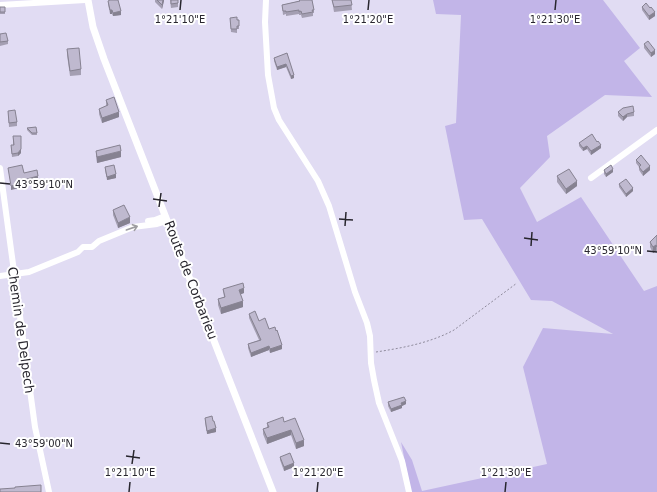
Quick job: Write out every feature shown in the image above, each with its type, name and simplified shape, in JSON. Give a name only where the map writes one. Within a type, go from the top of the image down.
[{"type":"main road","name":"Route de Corbarieu","points":[[86,0],[100,48],[273,492]]},
{"type":"street","points":[[0,6],[86,0]]},
{"type":"street","points":[[266,0],[265,22],[268,75],[274,108],[279,120],[318,181],[329,206],[355,292],[367,322],[370,336],[374,380],[379,403],[402,461],[409,492]]},
{"type":"street","points":[[591,178],[657,130]]},
{"type":"street","name":"Chemin de Delpech","points":[[0,168],[13,275],[35,427],[49,492]]},
{"type":"street","points":[[148,220],[166,218]]},
{"type":"street","points":[[0,276],[29,272],[78,252],[83,247],[92,247],[99,241],[133,227],[157,224],[166,218]]},
{"type":"path","points":[[371,352],[396,349],[442,336],[454,330],[517,283]]},
{"type":"shaded area","points":[[433,0],[603,0],[640,48],[624,61],[652,97],[605,95],[547,136],[550,157],[520,188],[537,222],[581,197],[644,291],[657,286],[657,492],[411,492],[401,442],[412,460],[422,491],[547,464],[523,367],[543,328],[613,334],[552,301],[531,300],[482,219],[464,220],[445,126],[456,123],[461,15],[436,14]]},
{"type":"building","points":[[118,0],[121,11],[113,13],[112,10],[110,10],[108,1]]},
{"type":"building","points":[[157,0],[163,0],[162,5]]},
{"type":"building","points":[[171,0],[178,0],[178,3],[171,4]]},
{"type":"building","points":[[299,0],[312,0],[313,12],[302,14],[299,10],[283,11],[282,5],[300,1]]},
{"type":"building","points":[[332,0],[351,0],[352,5],[334,7]]},
{"type":"building","points":[[646,3],[655,12],[649,16],[642,7]]},
{"type":"building","points":[[0,7],[5,7],[5,12],[0,12]]},
{"type":"building","points":[[237,17],[237,20],[239,20],[239,26],[237,26],[237,29],[231,29],[230,18]]},
{"type":"building","points":[[6,33],[8,41],[0,42],[0,34]]},
{"type":"building","points":[[648,41],[655,50],[651,53],[644,44]]},
{"type":"building","points":[[79,48],[81,69],[70,71],[67,49]]},
{"type":"building","points":[[287,53],[294,75],[291,76],[286,64],[277,67],[274,58]]},
{"type":"building","points":[[114,97],[119,112],[102,118],[99,109],[108,105],[106,100]]},
{"type":"building","points":[[633,106],[634,112],[623,117],[618,112],[623,108]]},
{"type":"building","points":[[15,110],[17,122],[9,123],[8,111]]},
{"type":"building","points":[[36,127],[37,133],[32,133],[27,128]]},
{"type":"building","points":[[592,134],[601,145],[591,151],[587,146],[583,148],[579,143]]},
{"type":"building","points":[[13,136],[21,136],[21,149],[18,153],[12,154],[11,145],[14,145]]},
{"type":"building","points":[[120,145],[121,151],[97,157],[96,151]]},
{"type":"building","points":[[641,155],[650,166],[643,172],[639,167],[641,165],[636,160]]},
{"type":"building","points":[[22,165],[24,173],[37,170],[38,176],[23,180],[24,183],[11,186],[8,168]]},
{"type":"building","points":[[114,165],[116,174],[107,177],[105,167]]},
{"type":"building","points":[[611,165],[613,169],[606,174],[604,170]]},
{"type":"building","points":[[569,169],[577,181],[566,189],[557,176]]},
{"type":"building","points":[[626,179],[633,188],[626,194],[619,184]]},
{"type":"building","points":[[124,205],[130,217],[118,223],[113,210]]},
{"type":"building","points":[[657,235],[657,247],[656,245],[653,247],[650,242]]},
{"type":"building","points":[[243,283],[244,288],[239,290],[243,301],[221,308],[218,299],[225,297],[223,289]]},
{"type":"building","points":[[255,311],[259,321],[265,318],[269,329],[275,327],[282,345],[270,349],[269,346],[251,353],[248,344],[261,340],[249,314]]},
{"type":"building","points":[[404,397],[406,401],[401,403],[402,405],[391,409],[388,402]]},
{"type":"building","points":[[212,416],[216,428],[207,431],[205,418]]},
{"type":"building","points":[[283,417],[284,422],[295,418],[304,440],[296,443],[291,430],[267,438],[263,429],[269,427],[267,423]]},
{"type":"building","points":[[290,453],[294,463],[284,467],[280,457]]},
{"type":"building","points":[[41,485],[41,492],[0,492],[0,489]]}]
